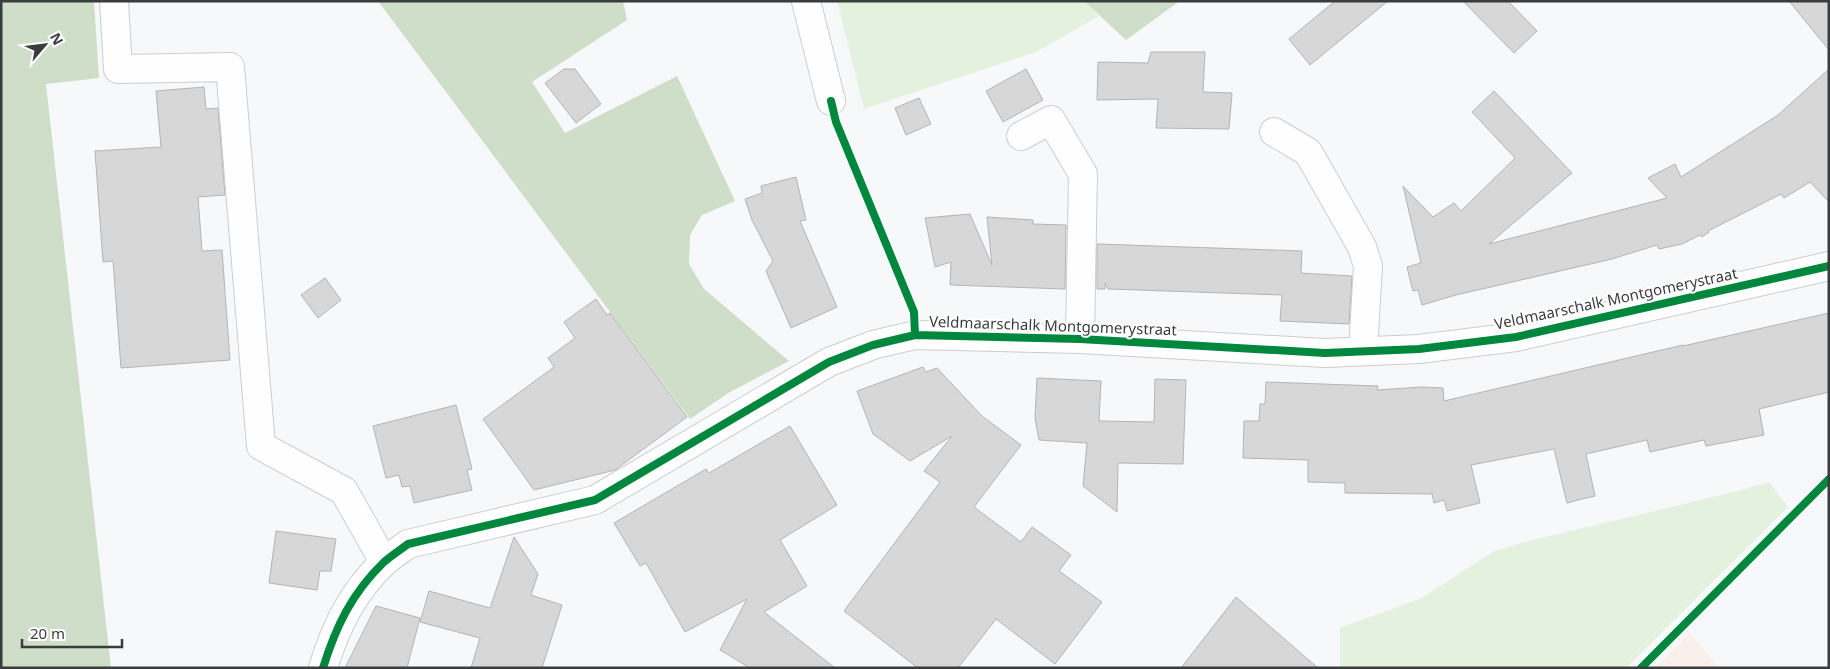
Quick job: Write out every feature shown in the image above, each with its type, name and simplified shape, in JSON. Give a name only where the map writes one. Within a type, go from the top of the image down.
[{"type":"street","points":[[114,1],[118,69],[230,67],[261,446],[344,491],[384,562]]},
{"type":"street","points":[[806,1],[831,101]]},
{"type":"street","points":[[1021,136],[1051,120],[1083,174],[1080,339]]},
{"type":"street","points":[[1274,132],[1308,152],[1362,246],[1368,266],[1363,351]]},
{"type":"street","name":"Veldmaarschalk Montgomerystraat","points":[[323,668],[344,613],[360,589],[384,562],[408,544],[595,500],[829,362],[873,345],[915,335],[1080,339],[1324,353],[1419,348],[1516,336],[1829,266]]},
{"type":"shaded area","points":[[1690,633],[1719,668],[1655,668]]},
{"type":"green space","points":[[1,1],[94,1],[99,78],[46,84],[111,668],[1,668]]},
{"type":"green space","points":[[378,1],[623,1],[627,20],[532,82],[565,133],[677,76],[735,201],[702,215],[690,235],[689,264],[704,289],[789,361],[730,392],[690,419]]},
{"type":"green space","points":[[837,1],[1084,1],[1099,16],[1036,52],[864,109]]},
{"type":"green space","points":[[1084,1],[1175,1],[1177,3],[1126,40]]},
{"type":"green space","points":[[1769,482],[1788,507],[1626,668],[1340,668],[1340,628],[1422,598],[1493,552],[1521,543]]},
{"type":"building","points":[[1335,1],[1388,1],[1310,65],[1289,39]]},
{"type":"building","points":[[1463,1],[1508,1],[1537,31],[1514,53]]},
{"type":"building","points":[[1789,1],[1829,1],[1829,50]]},
{"type":"building","points":[[1151,52],[1205,52],[1203,92],[1232,93],[1229,129],[1156,128],[1158,99],[1097,100],[1098,62],[1148,63]]},
{"type":"building","points":[[564,69],[575,69],[601,104],[576,123],[545,83]]},
{"type":"building","points":[[1026,69],[1043,100],[1003,122],[986,91]]},
{"type":"building","points":[[1829,69],[1829,202],[1810,182],[1784,198],[1781,194],[1708,231],[1702,237],[1700,235],[1682,244],[1659,249],[1657,245],[1612,259],[1456,295],[1422,305],[1418,290],[1413,291],[1407,267],[1421,263],[1403,186],[1433,217],[1454,203],[1461,211],[1515,158],[1472,112],[1494,91],[1572,173],[1489,244],[1667,198],[1648,178],[1675,164],[1681,177],[1778,115]]},
{"type":"building","points":[[204,87],[206,109],[218,108],[225,195],[198,197],[202,251],[222,250],[230,360],[121,368],[113,261],[103,262],[95,151],[161,147],[156,91]]},
{"type":"building","points":[[919,98],[931,124],[906,135],[895,108]]},
{"type":"building","points":[[796,177],[806,220],[800,221],[837,307],[791,328],[766,271],[773,261],[752,220],[745,199],[762,193],[761,186]]},
{"type":"building","points":[[970,214],[992,265],[987,217],[1033,220],[1033,224],[1066,225],[1065,289],[950,285],[951,262],[935,267],[925,218]]},
{"type":"building","points":[[1097,244],[1302,251],[1301,273],[1352,276],[1349,324],[1280,321],[1282,295],[1108,289],[1105,283],[1105,289],[1097,289]]},
{"type":"building","points":[[325,278],[341,300],[318,318],[301,295]]},
{"type":"building","points":[[596,299],[607,315],[610,313],[687,417],[615,470],[534,490],[483,419],[554,367],[548,358],[575,338],[564,322]]},
{"type":"building","points":[[1829,313],[1829,392],[1759,409],[1764,435],[1706,446],[1704,440],[1650,452],[1647,440],[1586,454],[1595,496],[1567,503],[1554,449],[1471,465],[1480,503],[1447,511],[1444,500],[1434,503],[1432,494],[1345,493],[1345,483],[1308,482],[1308,460],[1243,458],[1244,421],[1259,421],[1260,404],[1265,404],[1266,382],[1378,386],[1377,390],[1422,387],[1443,388],[1444,401]]},
{"type":"building","points":[[923,367],[926,372],[937,368],[982,416],[1021,445],[974,507],[1021,542],[1032,527],[1071,555],[1059,571],[1102,602],[1055,664],[996,619],[958,668],[918,668],[844,611],[940,482],[924,471],[952,436],[910,461],[873,434],[857,391]]},
{"type":"building","points":[[1037,378],[1101,381],[1099,421],[1154,422],[1155,379],[1186,380],[1183,464],[1118,463],[1117,512],[1083,486],[1087,443],[1039,440],[1035,418]]},
{"type":"building","points":[[456,405],[472,469],[467,470],[472,490],[414,503],[410,486],[402,487],[399,475],[386,478],[373,426]]},
{"type":"building","points":[[790,426],[837,505],[780,540],[807,586],[764,612],[835,668],[750,668],[720,650],[747,599],[685,632],[646,563],[640,566],[614,523],[706,469],[709,473]]},
{"type":"building","points":[[276,531],[336,539],[331,571],[320,571],[317,590],[269,583]]},
{"type":"building","points":[[514,537],[538,574],[531,595],[562,605],[542,668],[471,668],[480,638],[420,622],[429,591],[490,608]]},
{"type":"building","points":[[1236,597],[1318,668],[1181,668]]},
{"type":"building","points":[[376,606],[420,618],[407,668],[345,668]]},
{"type":"cycle path","points":[[831,101],[836,122],[914,312],[915,335]]},
{"type":"cycle path","points":[[323,668],[340,624],[354,598],[384,562],[408,544],[595,500],[829,362],[873,345],[915,335],[1080,339],[1325,353],[1419,349],[1516,337],[1829,266]]},
{"type":"cycle path","points":[[1641,668],[1829,479]]}]
